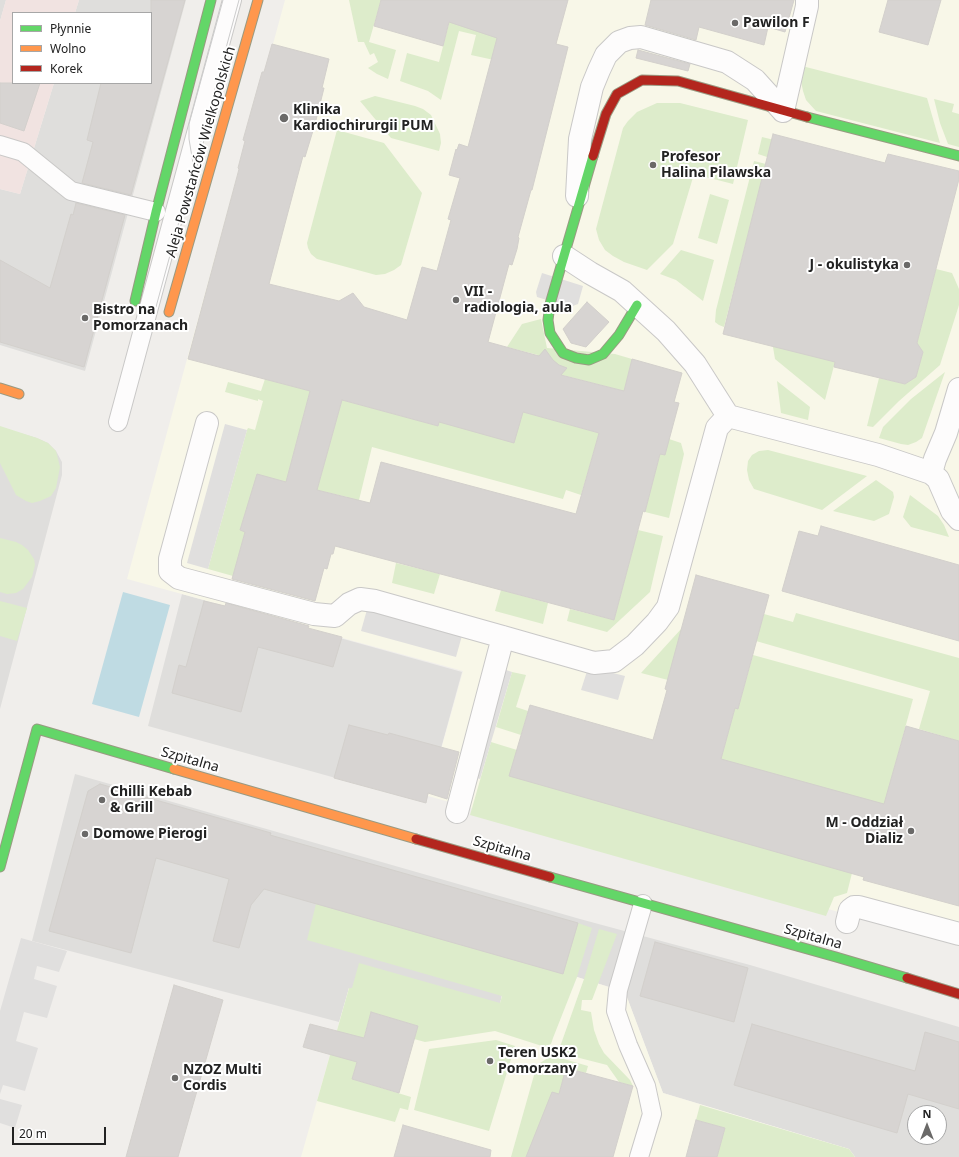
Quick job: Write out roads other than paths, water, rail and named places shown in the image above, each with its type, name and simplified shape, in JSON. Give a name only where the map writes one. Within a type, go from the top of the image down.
[{"type":"street","name":"Aleja Powstańców Wielkopolskich","points":[[135,301],[156,212],[211,0]]},
{"type":"street","name":"Aleja Powstańców Wielkopolskich","points":[[170,312],[258,0]]},
{"type":"street","points":[[783,111],[807,6],[807,0]]},
{"type":"street","points":[[576,213],[580,139],[592,87],[606,55],[618,42],[630,38],[641,37],[727,62],[755,80],[783,111]]},
{"type":"street","points":[[637,305],[620,335],[603,354],[589,360],[576,358],[563,353],[550,332],[548,320],[550,304],[606,114],[617,94],[642,80],[678,81],[783,111],[959,156]]},
{"type":"street","points":[[564,256],[622,291],[666,331],[695,364],[728,416],[878,455],[934,476],[959,490]]},
{"type":"street","points":[[0,388],[19,394]]},
{"type":"street","points":[[959,389],[946,433],[935,459],[934,476],[952,511],[959,519]]},
{"type":"street","points":[[207,423],[170,559],[170,571],[180,578],[314,614],[335,616],[349,604],[360,599],[374,601],[594,663],[614,661],[635,645],[657,622],[668,607],[717,428],[728,416]]},
{"type":"street","points":[[457,812],[503,637]]},
{"type":"street","name":"Szpitalna","points":[[0,867],[37,729],[329,815],[836,957],[959,994]]},
{"type":"street","points":[[847,922],[850,910],[854,907],[859,907],[959,934]]},
{"type":"lane","points":[[118,422],[232,0]]},
{"type":"lane","points":[[0,145],[23,152],[71,191],[137,206],[156,212]]},
{"type":"lane","points":[[639,1157],[652,1114],[646,1086],[628,1045],[616,1011],[618,990],[643,904]]},
{"type":"water","points":[[123,592],[170,605],[139,717],[92,704]]},
{"type":"tram line","points":[[193,163],[189,139],[189,124],[223,0]]},
{"type":"tram line","points":[[156,307],[239,0]]},
{"type":"place","name":"Pawilon F","points":[[735,23]]},
{"type":"place","name":"Klinika Kardiochirurgii PUM","points":[[284,118]]},
{"type":"place","name":"Profesor Halina Pilawska","points":[[653,165]]},
{"type":"place","name":"J - okulistyka","points":[[907,265]]},
{"type":"place","name":"VII - radiologia, aula","points":[[456,300]]},
{"type":"place","name":"Bistro na Pomorzanach","points":[[85,318]]},
{"type":"place","name":"Chilli Kebab & Grill","points":[[102,800]]},
{"type":"place","name":"M - Oddział Dializ","points":[[911,831]]},
{"type":"place","name":"Domowe Pierogi","points":[[85,834]]},
{"type":"place","name":"Teren USK2 Pomorzany","points":[[490,1061]]},
{"type":"place","name":"NZOZ Multi Cordis","points":[[175,1078]]}]
